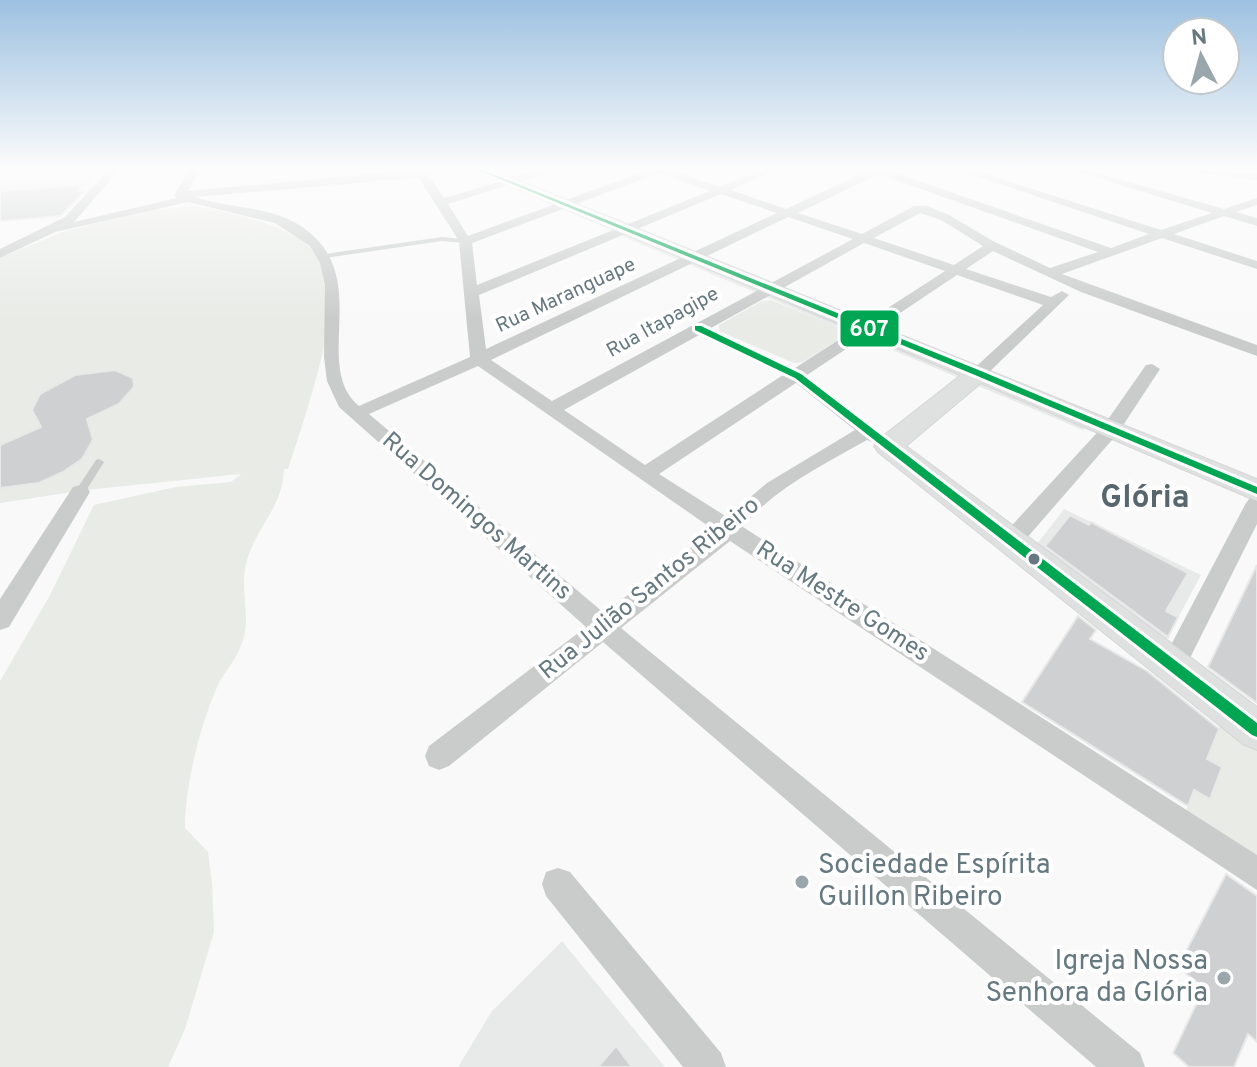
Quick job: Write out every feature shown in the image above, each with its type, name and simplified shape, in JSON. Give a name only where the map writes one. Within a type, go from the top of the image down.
[{"type":"street","points":[[0,254],[68,220]]},
{"type":"street","points":[[50,231],[94,220]]},
{"type":"street","points":[[270,220],[293,226],[325,256]]},
{"type":"street","points":[[453,220],[465,241],[479,359]]},
{"type":"street","points":[[465,241],[522,220]]},
{"type":"street","points":[[603,220],[1257,491]]},
{"type":"street","points":[[470,293],[648,220]]},
{"type":"street","name":"Rua Maranguape","points":[[357,413],[775,220]]},
{"type":"street","points":[[809,220],[1053,303]]},
{"type":"street","name":"Rua Itapagipe","points":[[550,410],[898,220]]},
{"type":"street","name":"Rua Itapagipe","points":[[944,220],[992,246]]},
{"type":"street","points":[[1019,220],[1108,251]]},
{"type":"street","points":[[1115,220],[1257,265]]},
{"type":"street","points":[[1053,272],[1198,220]]},
{"type":"street","points":[[645,474],[992,246],[1078,283],[1257,351]]},
{"type":"street","name":"Rua Domingos Martins","points":[[325,256],[333,289],[332,380],[345,403],[604,628],[1126,1067]]},
{"type":"street","name":"Rua Julião Santos Ribeiro","points":[[439,756],[730,529],[740,514],[796,473],[878,439],[978,373],[1078,283]]},
{"type":"street","points":[[698,328],[798,376],[1257,731]]},
{"type":"street","name":"Rua Mestre Gomes","points":[[479,359],[645,474],[1257,874]]},
{"type":"street","points":[[1011,541],[1111,429],[1152,369]]},
{"type":"street","points":[[0,620],[80,492]]},
{"type":"street","points":[[1172,668],[1257,503]]},
{"type":"street","points":[[558,884],[707,1067]]},
{"type":"lane","points":[[325,256],[442,239],[465,241]]},
{"type":"lane","points":[[80,492],[99,462]]},
{"type":"shaded area","points":[[110,220],[256,220],[288,233],[318,255],[329,270],[332,286],[326,337],[302,427],[288,469],[284,469],[279,495],[246,564],[245,633],[211,701],[191,774],[185,828],[208,852],[214,932],[185,1029],[168,1067],[0,1067],[0,681],[49,597],[94,505],[176,487],[231,482],[241,474],[86,490],[0,503],[0,258],[65,231]]},
{"type":"shaded area","points":[[631,232],[1091,421],[1083,430],[621,236]]},
{"type":"shaded area","points":[[771,300],[843,329],[847,334],[803,362],[794,363],[719,331],[719,325],[762,301]]},
{"type":"shaded area","points":[[1064,509],[1201,575],[1163,646],[1034,548]]},
{"type":"shaded area","points":[[1221,723],[1257,751],[1257,857],[1185,813]]},
{"type":"shaded area","points":[[562,941],[665,1067],[458,1067],[492,1011]]},
{"type":"building","points":[[115,370],[133,378],[134,387],[119,404],[87,419],[93,440],[82,459],[39,483],[0,488],[0,445],[41,427],[32,410],[40,394],[75,375]]},
{"type":"building","points":[[1070,515],[1089,525],[1091,522],[1188,573],[1166,611],[1178,617],[1168,637],[1045,546]]},
{"type":"building","points":[[1257,565],[1257,703],[1208,667]]},
{"type":"building","points":[[1078,616],[1096,630],[1090,639],[1147,671],[1219,729],[1207,759],[1222,767],[1210,799],[1194,790],[1188,806],[1022,702]]},
{"type":"building","name":"Igreja Nossa Senhora da Glória","points":[[1226,874],[1257,896],[1257,1042],[1248,1034],[1234,1067],[1189,1067],[1173,1053],[1204,988],[1178,967]]},
{"type":"building","points":[[616,1046],[632,1067],[598,1067]]},
{"type":"transit line","name":"607","points":[[602,220],[1257,491]]},
{"type":"transit line","name":"607","points":[[698,328],[798,376],[1257,731]]},
{"type":"place","name":"Sociedade Espírita Guillon Ribeiro","points":[[802,882]]},
{"type":"place","name":"Igreja Nossa Senhora da Glória","points":[[1224,978]]},
{"type":"district","name":"Glória","points":[[1145,499]]}]
